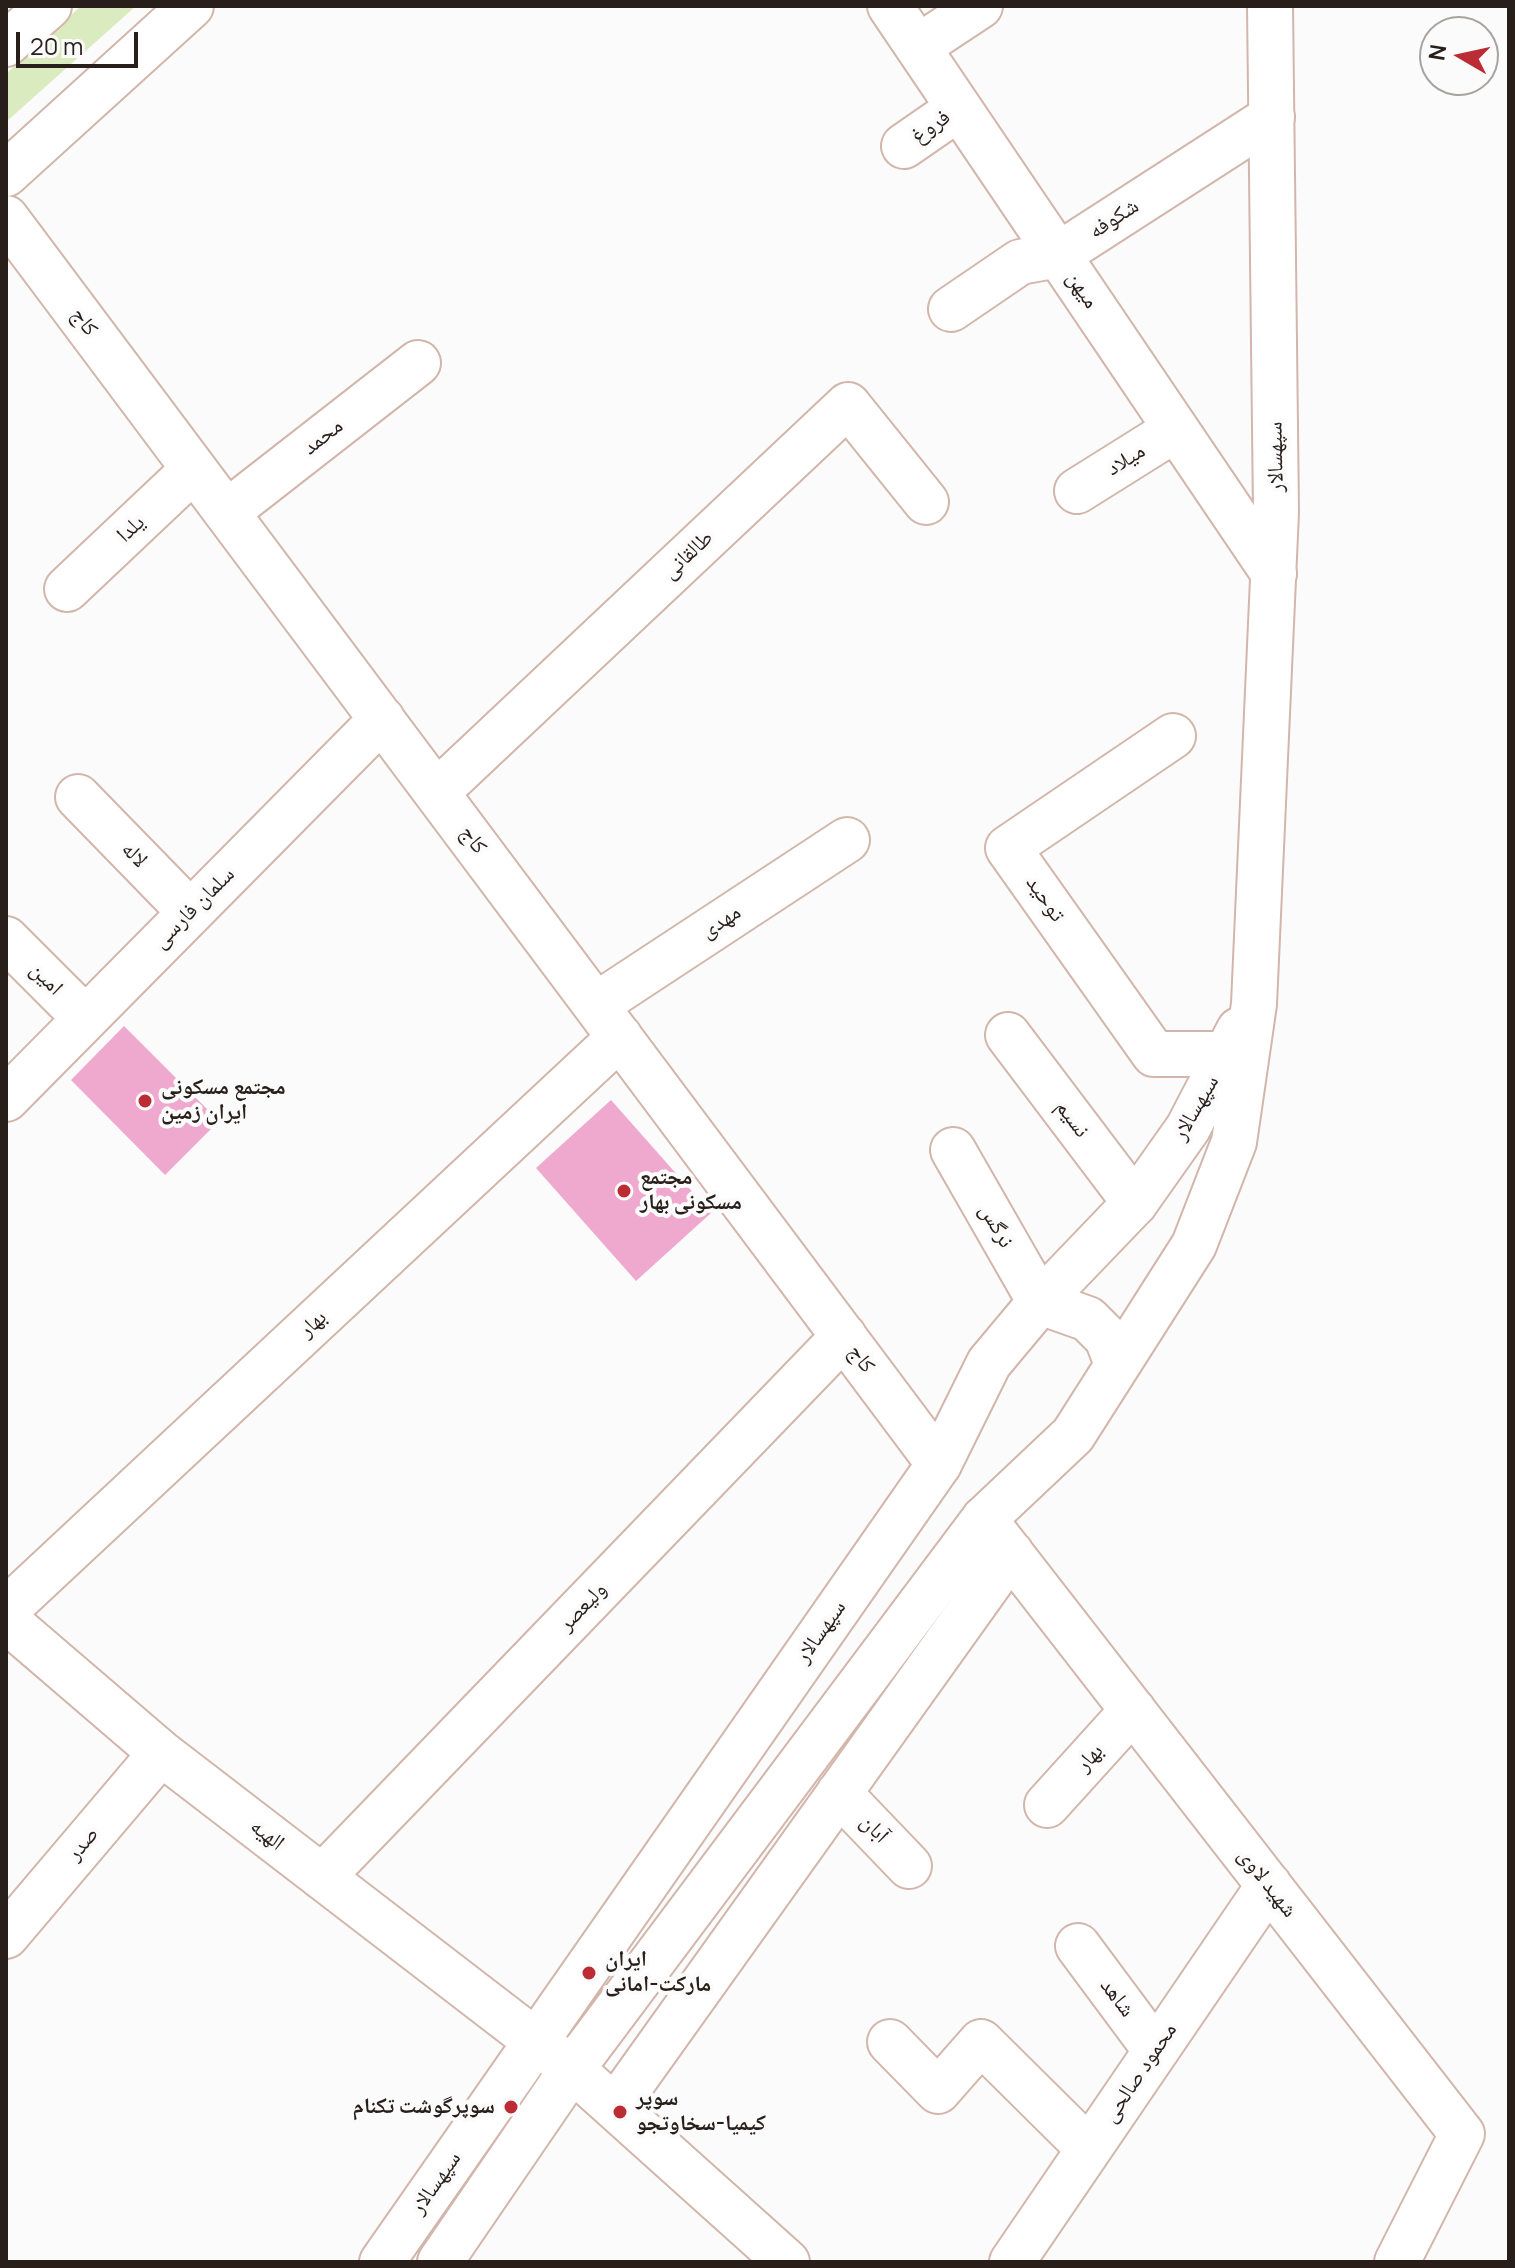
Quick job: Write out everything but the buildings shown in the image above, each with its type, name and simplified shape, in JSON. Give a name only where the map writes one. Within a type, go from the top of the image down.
[{"type":"street","points":[[6,44],[49,6]]},
{"type":"street","points":[[6,174],[191,6]]},
{"type":"street","name":"میهن","points":[[890,6],[1274,574]]},
{"type":"street","points":[[918,47],[980,6]]},
{"type":"street","name":"سپهسالار","points":[[440,2262],[572,2069],[984,1519],[1073,1435],[1194,1245],[1234,1142],[1254,1004],[1274,574],[1270,6]]},
{"type":"street","name":"فروغ","points":[[904,146],[959,108]]},
{"type":"street","name":"شکوفه","points":[[951,309],[1020,262],[1058,255],[1272,117]]},
{"type":"street","name":"کاج","points":[[6,218],[939,1464]]},
{"type":"street","name":"محمد","points":[[227,512],[418,363]]},
{"type":"street","name":"طالقانی","points":[[437,792],[848,405],[926,502]]},
{"type":"street","name":"میلاد","points":[[1077,491],[1176,429]]},
{"type":"street","name":"یلدا","points":[[67,589],[194,469]]},
{"type":"street","name":"سلمان فارسی","points":[[6,1099],[382,719]]},
{"type":"street","name":"توحید","points":[[1173,736],[1008,848],[1154,1054],[1226,1054]]},
{"type":"street","name":"لاله","points":[[78,797],[190,912]]},
{"type":"street","name":"مهدی","points":[[608,1021],[847,840]]},
{"type":"street","name":"امین","points":[[6,939],[85,1018]]},
{"type":"street","name":"سپهسالار","points":[[382,2262],[939,1464],[989,1363],[1040,1302],[1135,1203],[1188,1128],[1254,1004]]},
{"type":"street","name":"بهار","points":[[6,1610],[608,1021]]},
{"type":"street","name":"نسیم","points":[[1008,1035],[1135,1203]]},
{"type":"street","name":"نرگس","points":[[953,1150],[1040,1302]]},
{"type":"street","points":[[1040,1302],[1088,1319],[1107,1338],[1117,1364]]},
{"type":"street","name":"ولیعصر","points":[[322,1877],[844,1336]]},
{"type":"street","name":"شهید لاوی","points":[[984,1519],[1462,2134],[1397,2262]]},
{"type":"street","points":[[615,2107],[1011,1553]]},
{"type":"street","name":"الهیه","points":[[6,1620],[161,1753],[572,2069],[787,2262]]},
{"type":"street","name":"بهار","points":[[1047,1805],[1133,1710]]},
{"type":"street","name":"صدر","points":[[6,1936],[161,1753]]},
{"type":"street","name":"آبان","points":[[839,1793],[909,1866]]},
{"type":"street","name":"محمود صالحی","points":[[1012,2262],[1269,1885]]},
{"type":"street","name":"شاهد","points":[[1078,1946],[1156,2051]]},
{"type":"street","points":[[890,2042],[938,2091],[981,2042],[1089,2149]]},
{"type":"green space","points":[[81,6],[136,6],[6,122],[6,74]]},
{"type":"place","name":"مجتمع مسکونی ایران زمین","points":[[145,1101]]},
{"type":"place","name":"مجتمع مسکونی بهار","points":[[624,1191]]},
{"type":"place","name":"ایران مارکت-امانی","points":[[589,1973]]},
{"type":"place","name":"سوپرگوشت تکنام","points":[[511,2107]]},
{"type":"place","name":"سوپر کیمیا-سخاوتجو","points":[[620,2112]]}]
